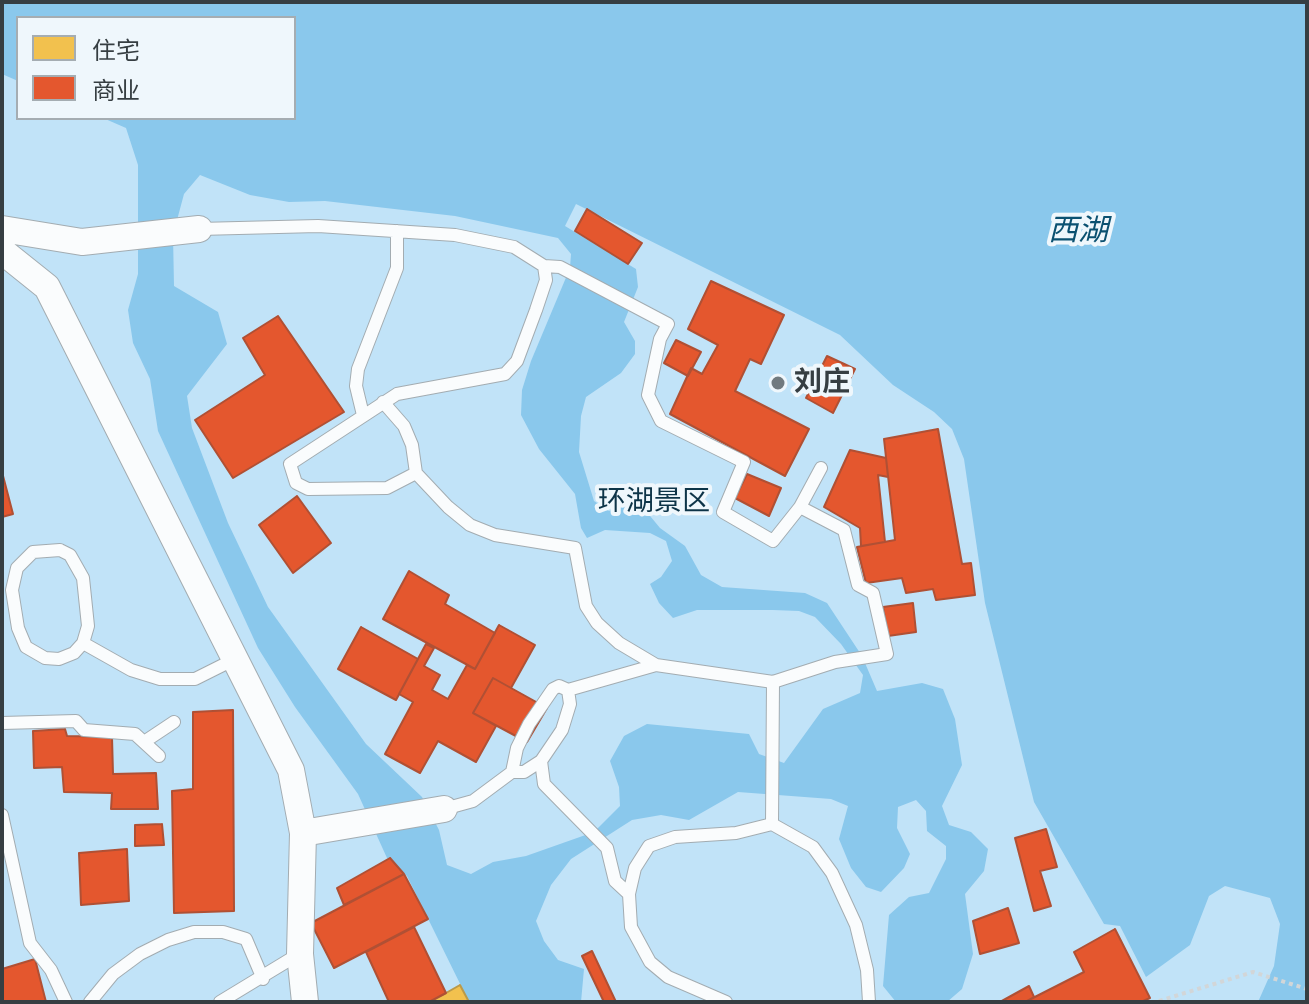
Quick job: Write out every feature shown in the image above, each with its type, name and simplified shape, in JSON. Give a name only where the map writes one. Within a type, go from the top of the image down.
[{"type":"street","points":[[2,229],[74,242],[199,229]]},
{"type":"street","points":[[47,287],[49,260],[74,242]]},
{"type":"street","points":[[2,251],[47,287],[291,770],[303,833],[300,954],[305,1002]]},
{"type":"street","points":[[303,833],[444,809]]},
{"type":"lane","points":[[199,229],[318,226],[397,231],[495,242],[530,255],[544,266],[560,267],[668,324],[660,339],[648,395],[661,421],[744,462],[723,512],[773,541],[800,507],[821,468]]},
{"type":"lane","points":[[363,415],[356,386],[358,369],[397,268],[397,231]]},
{"type":"lane","points":[[416,473],[387,488],[308,489],[296,483],[290,464],[397,394],[505,374],[517,361],[536,310],[546,280],[544,266]]},
{"type":"lane","points":[[383,402],[404,426],[412,445],[416,473],[470,525],[495,535],[575,548],[586,606],[597,623],[619,643],[656,665],[773,682],[835,662],[887,654],[873,593],[858,585],[844,530],[800,507]]},
{"type":"lane","points":[[60,550],[70,555],[83,578],[88,626],[83,643],[74,653],[59,659],[35,654],[26,647],[18,628],[12,590],[17,568],[33,552],[60,550]]},
{"type":"lane","points":[[83,643],[131,670],[160,679],[195,679],[235,659]]},
{"type":"lane","points":[[444,809],[473,801],[512,772],[523,736],[553,689],[559,686],[568,690],[656,665]]},
{"type":"lane","points":[[772,824],[773,682]]},
{"type":"lane","points":[[512,772],[524,772],[541,761],[562,730],[570,704],[568,690]]},
{"type":"lane","points":[[2,723],[76,721],[84,730],[135,734],[159,756]]},
{"type":"lane","points":[[144,742],[174,722]]},
{"type":"lane","points":[[541,761],[544,784],[607,848],[615,881],[629,894]]},
{"type":"lane","points":[[2,815],[30,943],[51,970],[66,1002]]},
{"type":"lane","points":[[726,1002],[668,977],[650,962],[631,927],[629,894],[635,868],[649,846],[675,837],[736,833],[772,824],[813,847],[832,873],[856,925],[867,970],[869,1002]]},
{"type":"lane","points":[[90,1002],[113,974],[140,954],[168,940],[194,932],[223,932],[246,939],[263,979]]},
{"type":"lane","points":[[220,1002],[263,979],[300,954]]},
{"type":"path","points":[[1159,1001],[1253,972],[1307,989]]},
{"type":"green space","name":"环湖景区","points":[[2,2],[1307,2],[1307,1002],[2,1002]]},
{"type":"water","name":"西湖","points":[[2,2],[1307,2],[1307,1002],[1258,1002],[1274,966],[1280,924],[1270,898],[1225,886],[1209,896],[1190,945],[1146,977],[1120,926],[1104,924],[1034,802],[985,603],[964,459],[952,429],[934,412],[893,385],[840,335],[576,204],[565,226],[636,269],[638,287],[624,322],[635,341],[635,354],[621,373],[586,397],[581,416],[579,452],[594,501],[609,511],[636,499],[660,528],[685,546],[701,575],[722,587],[805,593],[827,603],[862,656],[877,691],[922,683],[943,689],[955,719],[962,765],[942,806],[949,825],[971,832],[988,849],[984,871],[965,894],[973,954],[962,989],[947,1002],[896,1002],[883,986],[889,915],[909,897],[929,893],[946,859],[946,846],[927,831],[926,811],[916,800],[898,807],[897,828],[910,854],[904,868],[881,892],[866,887],[851,868],[839,839],[848,806],[831,799],[738,792],[689,820],[661,815],[632,820],[571,859],[551,885],[536,921],[544,941],[558,960],[584,969],[581,1002],[469,1002],[407,876],[387,858],[358,794],[295,707],[258,648],[158,431],[150,379],[133,343],[128,310],[138,274],[138,165],[126,128],[108,120],[296,120],[296,16],[16,16],[16,80],[2,74]],"holes":[[[200,175],[250,195],[289,202],[325,201],[455,216],[558,238],[571,254],[570,268],[531,361],[522,390],[521,415],[539,449],[575,494],[581,528],[587,538],[605,530],[650,533],[666,541],[672,561],[661,577],[650,584],[659,603],[673,618],[697,610],[799,611],[815,617],[841,644],[863,675],[860,693],[823,709],[784,763],[759,754],[749,734],[647,724],[624,736],[610,761],[619,787],[620,806],[594,832],[526,856],[493,862],[471,874],[447,865],[439,830],[422,797],[366,744],[268,607],[228,523],[192,428],[187,396],[227,344],[218,312],[174,286],[173,235],[184,194]]]},
{"type":"building: 住宅","points":[[460,985],[469,1002],[429,1002],[446,993]]},
{"type":"building: 商业","points":[[587,209],[642,243],[628,264],[575,231]]},
{"type":"building: 商业","points":[[711,281],[784,315],[761,364],[750,359],[735,391],[809,429],[785,476],[670,414],[691,368],[702,374],[718,345],[688,329]]},
{"type":"building: 商业","points":[[278,316],[344,412],[233,478],[195,420],[265,375],[243,338]]},
{"type":"building: 商业","points":[[676,340],[701,352],[688,376],[664,363]]},
{"type":"building: 商业","points":[[827,356],[855,369],[833,413],[806,398]]},
{"type":"building: 商业","points":[[938,429],[962,564],[971,563],[975,595],[936,600],[933,589],[906,593],[902,578],[866,583],[857,547],[895,540],[884,439]]},
{"type":"building: 商业","points":[[850,450],[886,458],[888,477],[878,475],[885,542],[861,546],[860,528],[824,507]]},
{"type":"building: 商业","points":[[2,472],[13,514],[2,517]]},
{"type":"building: 商业","points":[[747,474],[781,488],[769,516],[735,498]]},
{"type":"building: 商业","points":[[297,496],[331,543],[293,573],[259,525]]},
{"type":"building: 商业","points":[[409,571],[449,595],[445,604],[495,633],[475,669],[383,619]]},
{"type":"building: 商业","points":[[913,603],[916,632],[888,636],[883,607]]},
{"type":"building: 商业","points":[[499,625],[535,645],[511,688],[493,678],[473,713],[496,726],[476,762],[438,741],[420,773],[385,754],[413,702],[399,694],[426,644],[434,648],[424,666],[440,675],[432,690],[448,699],[467,665],[475,669]]},
{"type":"building: 商业","points":[[361,627],[418,659],[396,700],[338,669]]},
{"type":"building: 商业","points":[[493,678],[547,708],[527,742],[473,713]]},
{"type":"building: 商业","points":[[233,710],[234,911],[174,913],[172,791],[193,789],[193,712]]},
{"type":"building: 商业","points":[[65,729],[67,736],[112,737],[113,774],[156,773],[158,809],[111,809],[112,793],[64,792],[62,767],[34,768],[33,731]]},
{"type":"building: 商业","points":[[162,824],[164,845],[135,846],[135,825]]},
{"type":"building: 商业","points":[[1046,829],[1057,867],[1040,871],[1051,906],[1034,911],[1015,838]]},
{"type":"building: 商业","points":[[127,849],[129,901],[81,905],[79,853]]},
{"type":"building: 商业","points":[[390,858],[404,874],[344,905],[337,888]]},
{"type":"building: 商业","points":[[404,874],[428,919],[334,968],[311,923]]},
{"type":"building: 商业","points":[[1008,908],[1019,943],[980,954],[973,921]]},
{"type":"building: 商业","points":[[414,927],[446,993],[429,1002],[389,1002],[366,952]]},
{"type":"building: 商业","points":[[1115,929],[1150,998],[1141,1002],[1025,1002],[1084,972],[1074,952]]},
{"type":"building: 商业","points":[[592,951],[616,1002],[604,1002],[582,956]]},
{"type":"building: 商业","points":[[35,959],[46,1002],[2,1002],[2,969]]},
{"type":"building: 商业","points":[[1029,986],[1034,997],[1025,1002],[1000,1002]]},
{"type":"place","name":"刘庄","points":[[778,383]]}]
